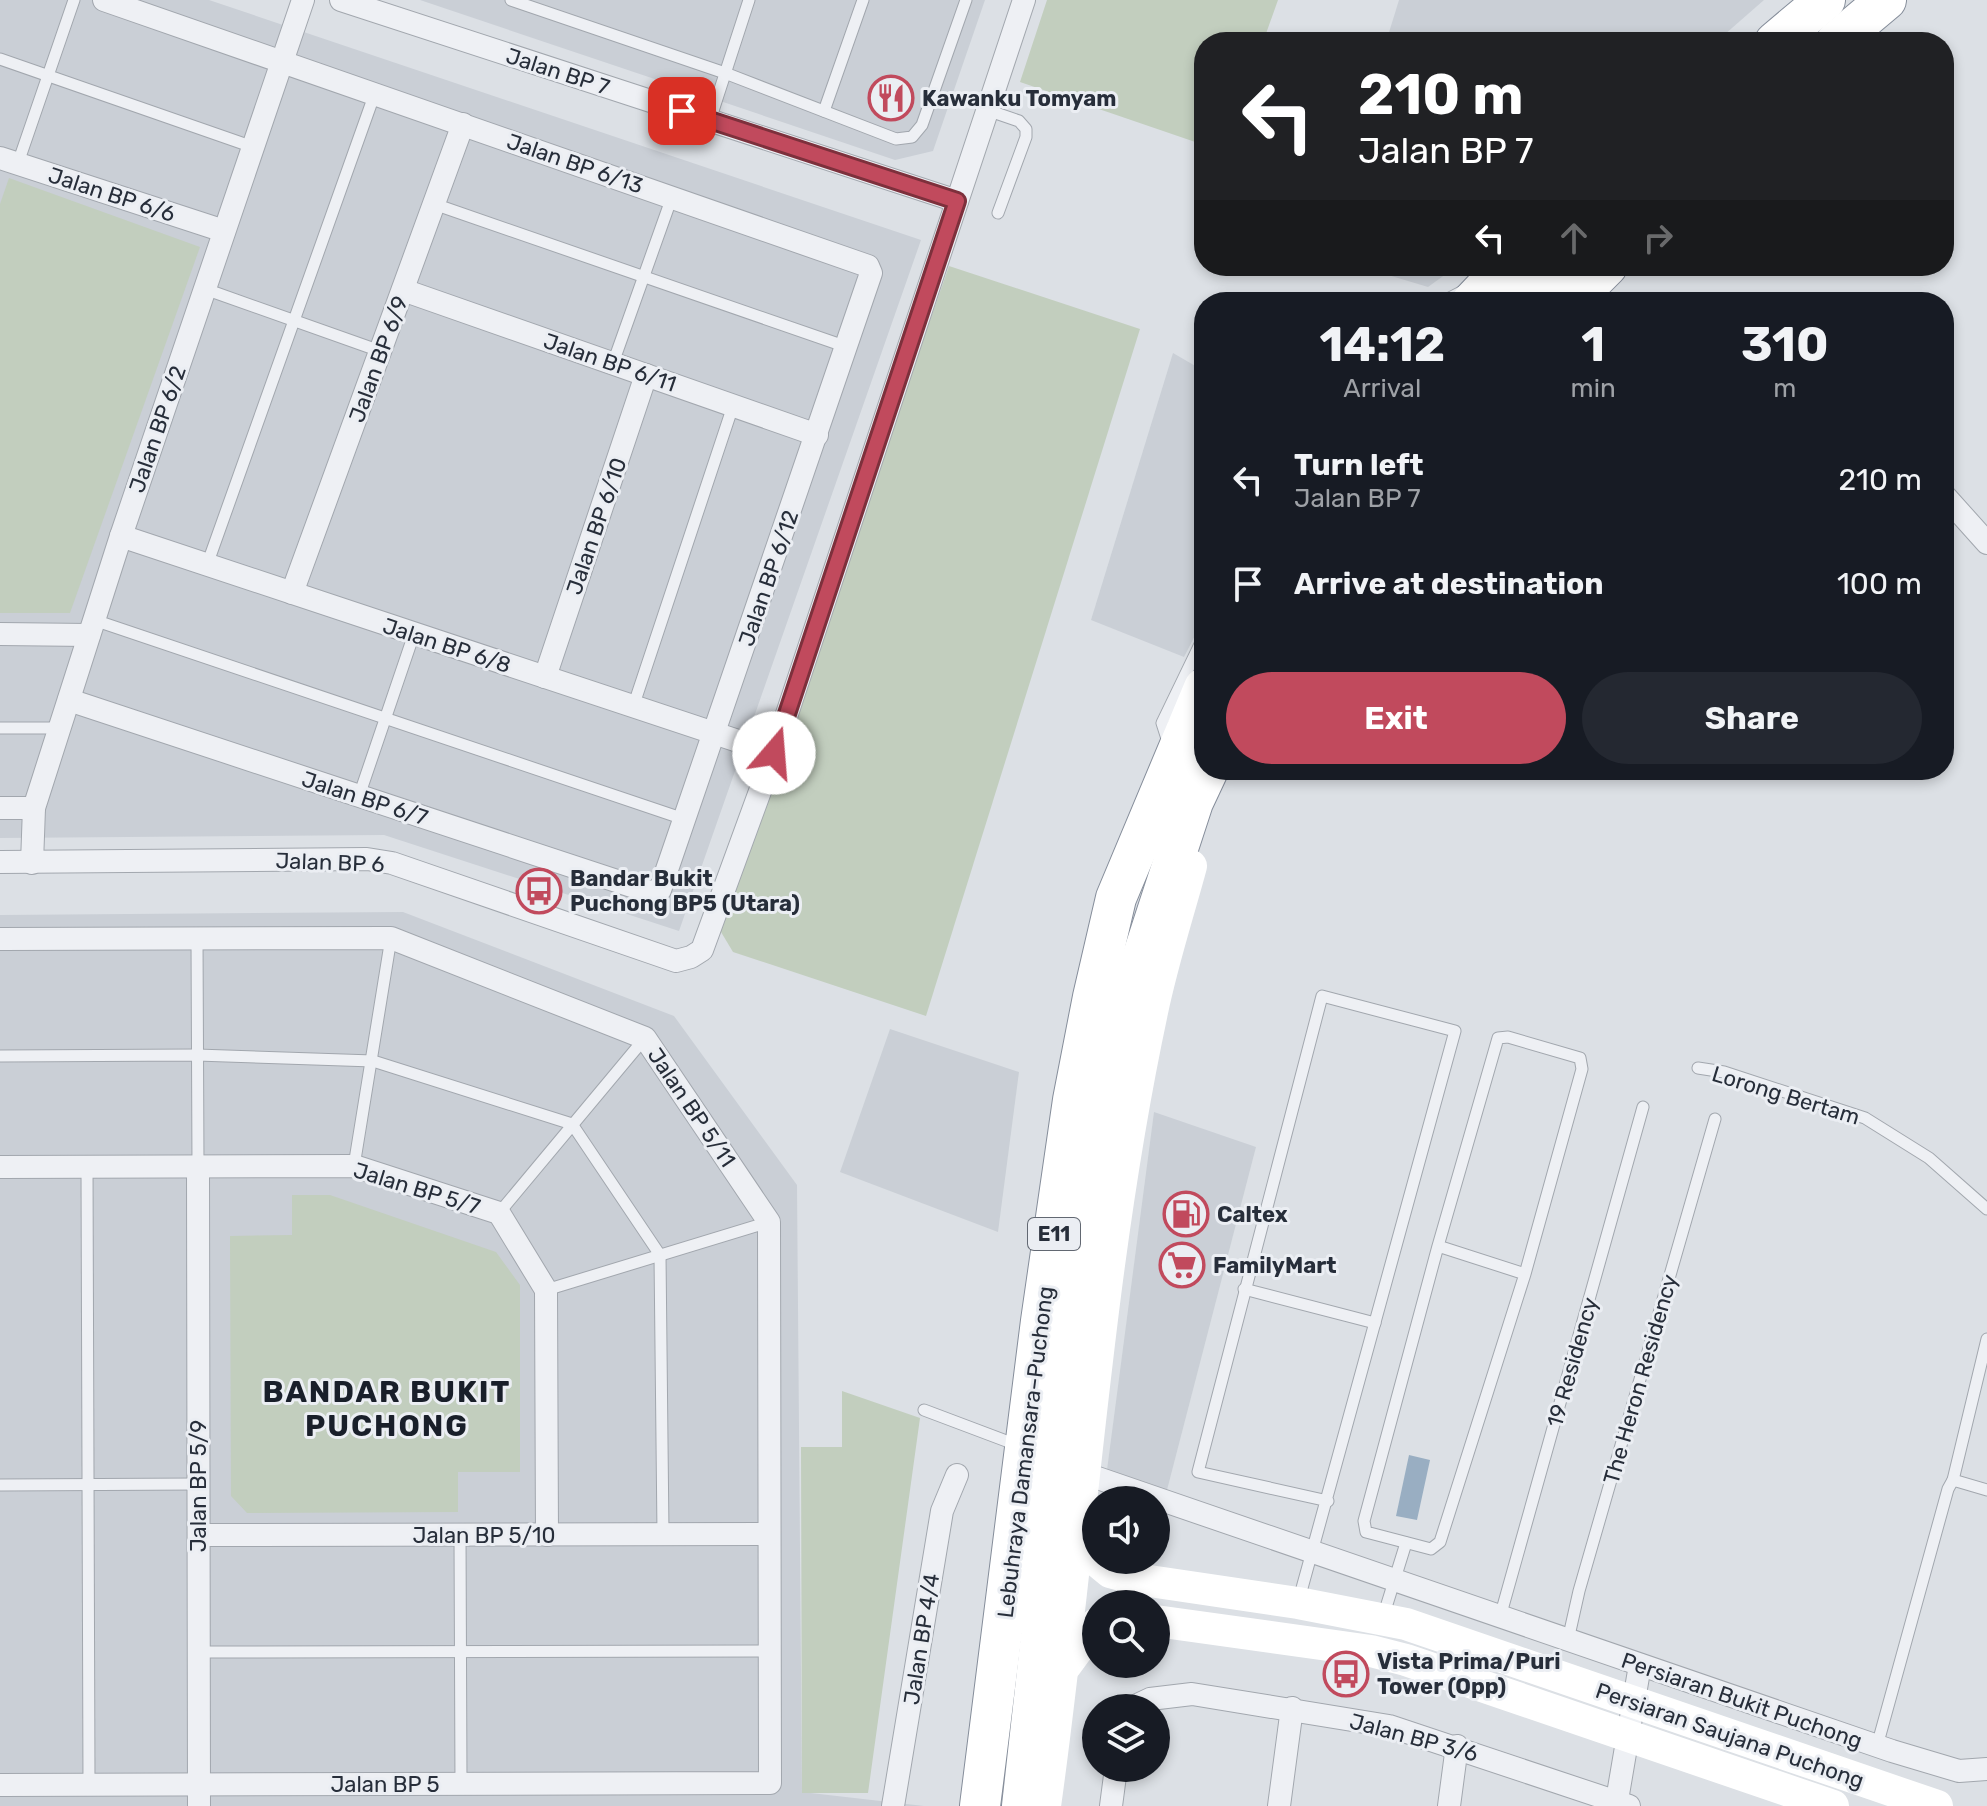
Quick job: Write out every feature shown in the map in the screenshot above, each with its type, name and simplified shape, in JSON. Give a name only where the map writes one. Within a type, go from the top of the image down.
[{"type":"highway","points":[[1785,32],[1817,0]]},
{"type":"highway","points":[[1786,32],[1825,0]]},
{"type":"highway","points":[[1848,32],[1886,0]]},
{"type":"highway","points":[[1499,286],[1530,276]]},
{"type":"highway","points":[[1581,292],[1597,276]]},
{"type":"highway","name":"Lebuhraya Damansara–Puchong","points":[[1022,1806],[1064,1430],[1107,1105],[1129,998],[1193,802],[1190,764],[1194,742]]},
{"type":"highway","name":"Lebuhraya Damansara–Puchong","points":[[980,1806],[1073,1100],[1093,997],[1116,898],[1190,764]]},
{"type":"street","name":"Jalan BP 6/13","points":[[104,0],[868,266]]},
{"type":"street","name":"Jalan BP 6/2","points":[[32,863],[34,808],[121,536],[303,0]]},
{"type":"street","name":"Jalan BP 7","points":[[341,0],[957,201]]},
{"type":"street","points":[[774,753],[1024,0]]},
{"type":"street","name":"Jalan BP 6/9","points":[[292,593],[463,124]]},
{"type":"street","name":"Jalan BP 6/6","points":[[9,160],[224,231]]},
{"type":"street","name":"Jalan BP 6/12","points":[[660,890],[870,280],[868,266]]},
{"type":"street","name":"Jalan BP 6/11","points":[[403,290],[817,435]]},
{"type":"street","name":"Jalan BP 6/10","points":[[545,677],[646,375]]},
{"type":"street","points":[[1954,506],[1987,543]]},
{"type":"street","name":"Jalan BP 6/8","points":[[121,536],[774,753]]},
{"type":"street","points":[[0,634],[92,628]]},
{"type":"street","name":"Jalan BP 6/7","points":[[69,700],[650,892],[660,890]]},
{"type":"street","name":"Jalan BP 6","points":[[0,862],[367,859],[392,863],[676,961],[702,950],[774,753]]},
{"type":"street","points":[[1045,1806],[1126,1158],[1152,1011],[1197,844],[1224,780]]},
{"type":"street","points":[[0,808],[34,808]]},
{"type":"street","name":"Jalan BP 5/11","points":[[0,939],[391,938],[645,1038],[769,1222]]},
{"type":"street","name":"Jalan BP 5/9","points":[[198,1166],[199,1795]]},
{"type":"street","name":"Jalan BP 5/7","points":[[0,1167],[354,1166],[499,1213],[546,1290]]},
{"type":"street","points":[[769,1222],[770,1651]]},
{"type":"street","points":[[546,1290],[547,1535]]},
{"type":"street","name":"Persiaran Bukit Puchong","points":[[1086,1474],[1884,1748],[1959,1771],[1987,1769]]},
{"type":"street","name":"Jalan BP 4/4","points":[[893,1806],[942,1511],[957,1475]]},
{"type":"street","name":"Persiaran Saujana Puchong","points":[[1080,1527],[1093,1558],[1110,1572],[1136,1579],[1383,1618],[1937,1806]]},
{"type":"street","name":"Jalan BP 5/10","points":[[199,1535],[769,1534]]},
{"type":"street","points":[[1489,1653],[1500,1617]]},
{"type":"street","name":"Persiaran Saujana Puchong","points":[[1170,1623],[1371,1651],[1833,1806]]},
{"type":"street","points":[[1063,1671],[1082,1640]]},
{"type":"street","points":[[1557,1676],[1568,1640]]},
{"type":"street","name":"Jalan BP 5","points":[[0,1785],[89,1785],[199,1795],[461,1784],[770,1783],[770,1651]]},
{"type":"street","points":[[1620,1805],[1640,1665]]},
{"type":"street","name":"Jalan BP 3/6","points":[[1170,1697],[1192,1694],[1389,1726],[1457,1746],[1620,1805]]},
{"type":"street","points":[[1279,1806],[1292,1708]]},
{"type":"street","points":[[1449,1806],[1457,1746]]},
{"type":"street","points":[[1881,1787],[1884,1748]]},
{"type":"street","points":[[1111,1806],[1114,1782]]},
{"type":"lane","points":[[9,160],[49,75],[74,0]]},
{"type":"lane","points":[[511,0],[725,73],[896,139],[912,137],[922,125],[966,0]]},
{"type":"lane","points":[[710,120],[749,0]]},
{"type":"lane","points":[[824,111],[863,0]]},
{"type":"lane","points":[[0,59],[253,147]]},
{"type":"lane","points":[[207,565],[375,93]]},
{"type":"lane","points":[[987,110],[1019,121],[1026,129],[1026,137],[998,213]]},
{"type":"lane","points":[[613,363],[672,197]]},
{"type":"lane","points":[[434,204],[847,347]]},
{"type":"lane","points":[[1478,292],[1499,286]]},
{"type":"lane","points":[[205,289],[380,351]]},
{"type":"lane","points":[[633,707],[733,406]]},
{"type":"lane","points":[[92,628],[385,719],[684,819]]},
{"type":"lane","points":[[359,796],[414,634]]},
{"type":"lane","points":[[1190,764],[1162,723],[1194,657]]},
{"type":"lane","points":[[0,728],[60,728]]},
{"type":"lane","points":[[354,1166],[391,938]]},
{"type":"lane","points":[[197,939],[198,1166]]},
{"type":"lane","points":[[1298,1603],[1328,1501],[1455,1031],[1322,996],[1198,1472],[1328,1501]]},
{"type":"lane","points":[[1508,1037],[1580,1058],[1582,1069],[1525,1274],[1440,1542],[1431,1549],[1366,1532],[1364,1521],[1438,1246],[1498,1038],[1508,1037]]},
{"type":"lane","points":[[499,1213],[645,1038]]},
{"type":"lane","points":[[0,1056],[197,1055],[373,1061],[572,1124],[660,1255],[663,1534]]},
{"type":"lane","name":"Lorong Bertam","points":[[1698,1068],[1724,1072],[1865,1118],[1929,1158],[1987,1209]]},
{"type":"lane","name":"19 Residency","points":[[1500,1617],[1643,1107]]},
{"type":"lane","name":"The Heron Residency","points":[[1568,1640],[1579,1591],[1715,1119]]},
{"type":"lane","points":[[87,1167],[89,1785]]},
{"type":"lane","points":[[546,1290],[769,1222]]},
{"type":"lane","points":[[1438,1246],[1525,1274]]},
{"type":"lane","points":[[1244,1289],[1375,1323]]},
{"type":"lane","points":[[1884,1748],[1987,1339]]},
{"type":"lane","points":[[924,1410],[1025,1448]]},
{"type":"lane","points":[[1953,1480],[1987,1490]]},
{"type":"lane","points":[[0,1485],[199,1484]]},
{"type":"lane","points":[[460,1535],[461,1784]]},
{"type":"lane","points":[[1383,1618],[1406,1543]]},
{"type":"lane","points":[[199,1652],[770,1651]]},
{"type":"shaded area","points":[[0,0],[209,0],[921,240],[679,931],[384,835],[0,838]]},
{"type":"shaded area","points":[[420,0],[985,0],[933,151],[895,160]]},
{"type":"shaded area","points":[[1399,0],[1764,0],[1727,32],[1389,32]]},
{"type":"shaded area","points":[[1391,276],[1443,276],[1428,287]]},
{"type":"shaded area","points":[[1173,353],[1194,365],[1194,638],[1184,657],[1091,620]]},
{"type":"shaded area","points":[[403,912],[674,1016],[797,1185],[802,1792],[924,1806],[0,1806],[0,915]]},
{"type":"shaded area","points":[[890,1029],[1019,1072],[998,1232],[840,1172]]},
{"type":"shaded area","points":[[1154,1112],[1256,1147],[1168,1486],[1155,1486],[1107,1470]]},
{"type":"green space","points":[[1047,0],[1278,0],[1267,32],[1194,32],[1194,142],[1020,82]]},
{"type":"green space","points":[[9,178],[200,247],[70,613],[0,613],[0,204]]},
{"type":"green space","points":[[949,266],[1140,329],[926,1016],[733,952],[718,927]]},
{"type":"green space","points":[[292,1195],[330,1195],[496,1252],[520,1285],[520,1472],[458,1472],[458,1512],[247,1513],[231,1496],[230,1236],[292,1235]]},
{"type":"green space","points":[[842,1391],[920,1418],[868,1793],[802,1793],[801,1447],[842,1447]]},
{"type":"water","points":[[1409,1455],[1430,1460],[1417,1520],[1396,1516]]},
{"type":"place","name":"Kawanku Tomyam","points":[[891,98]]},
{"type":"place","name":"Bandar Bukit Puchong BP5 (Utara)","points":[[539,891]]},
{"type":"place","name":"Caltex","points":[[1186,1214]]},
{"type":"place","name":"FamilyMart","points":[[1182,1265]]},
{"type":"place","name":"Vista Prima/Puri Tower (Opp)","points":[[1346,1674]]},
{"type":"district","name":"BANDAR BUKIT PUCHONG","points":[[387,1409]]},
{"type":"route","points":[[682,111],[957,201],[774,753]]}]
